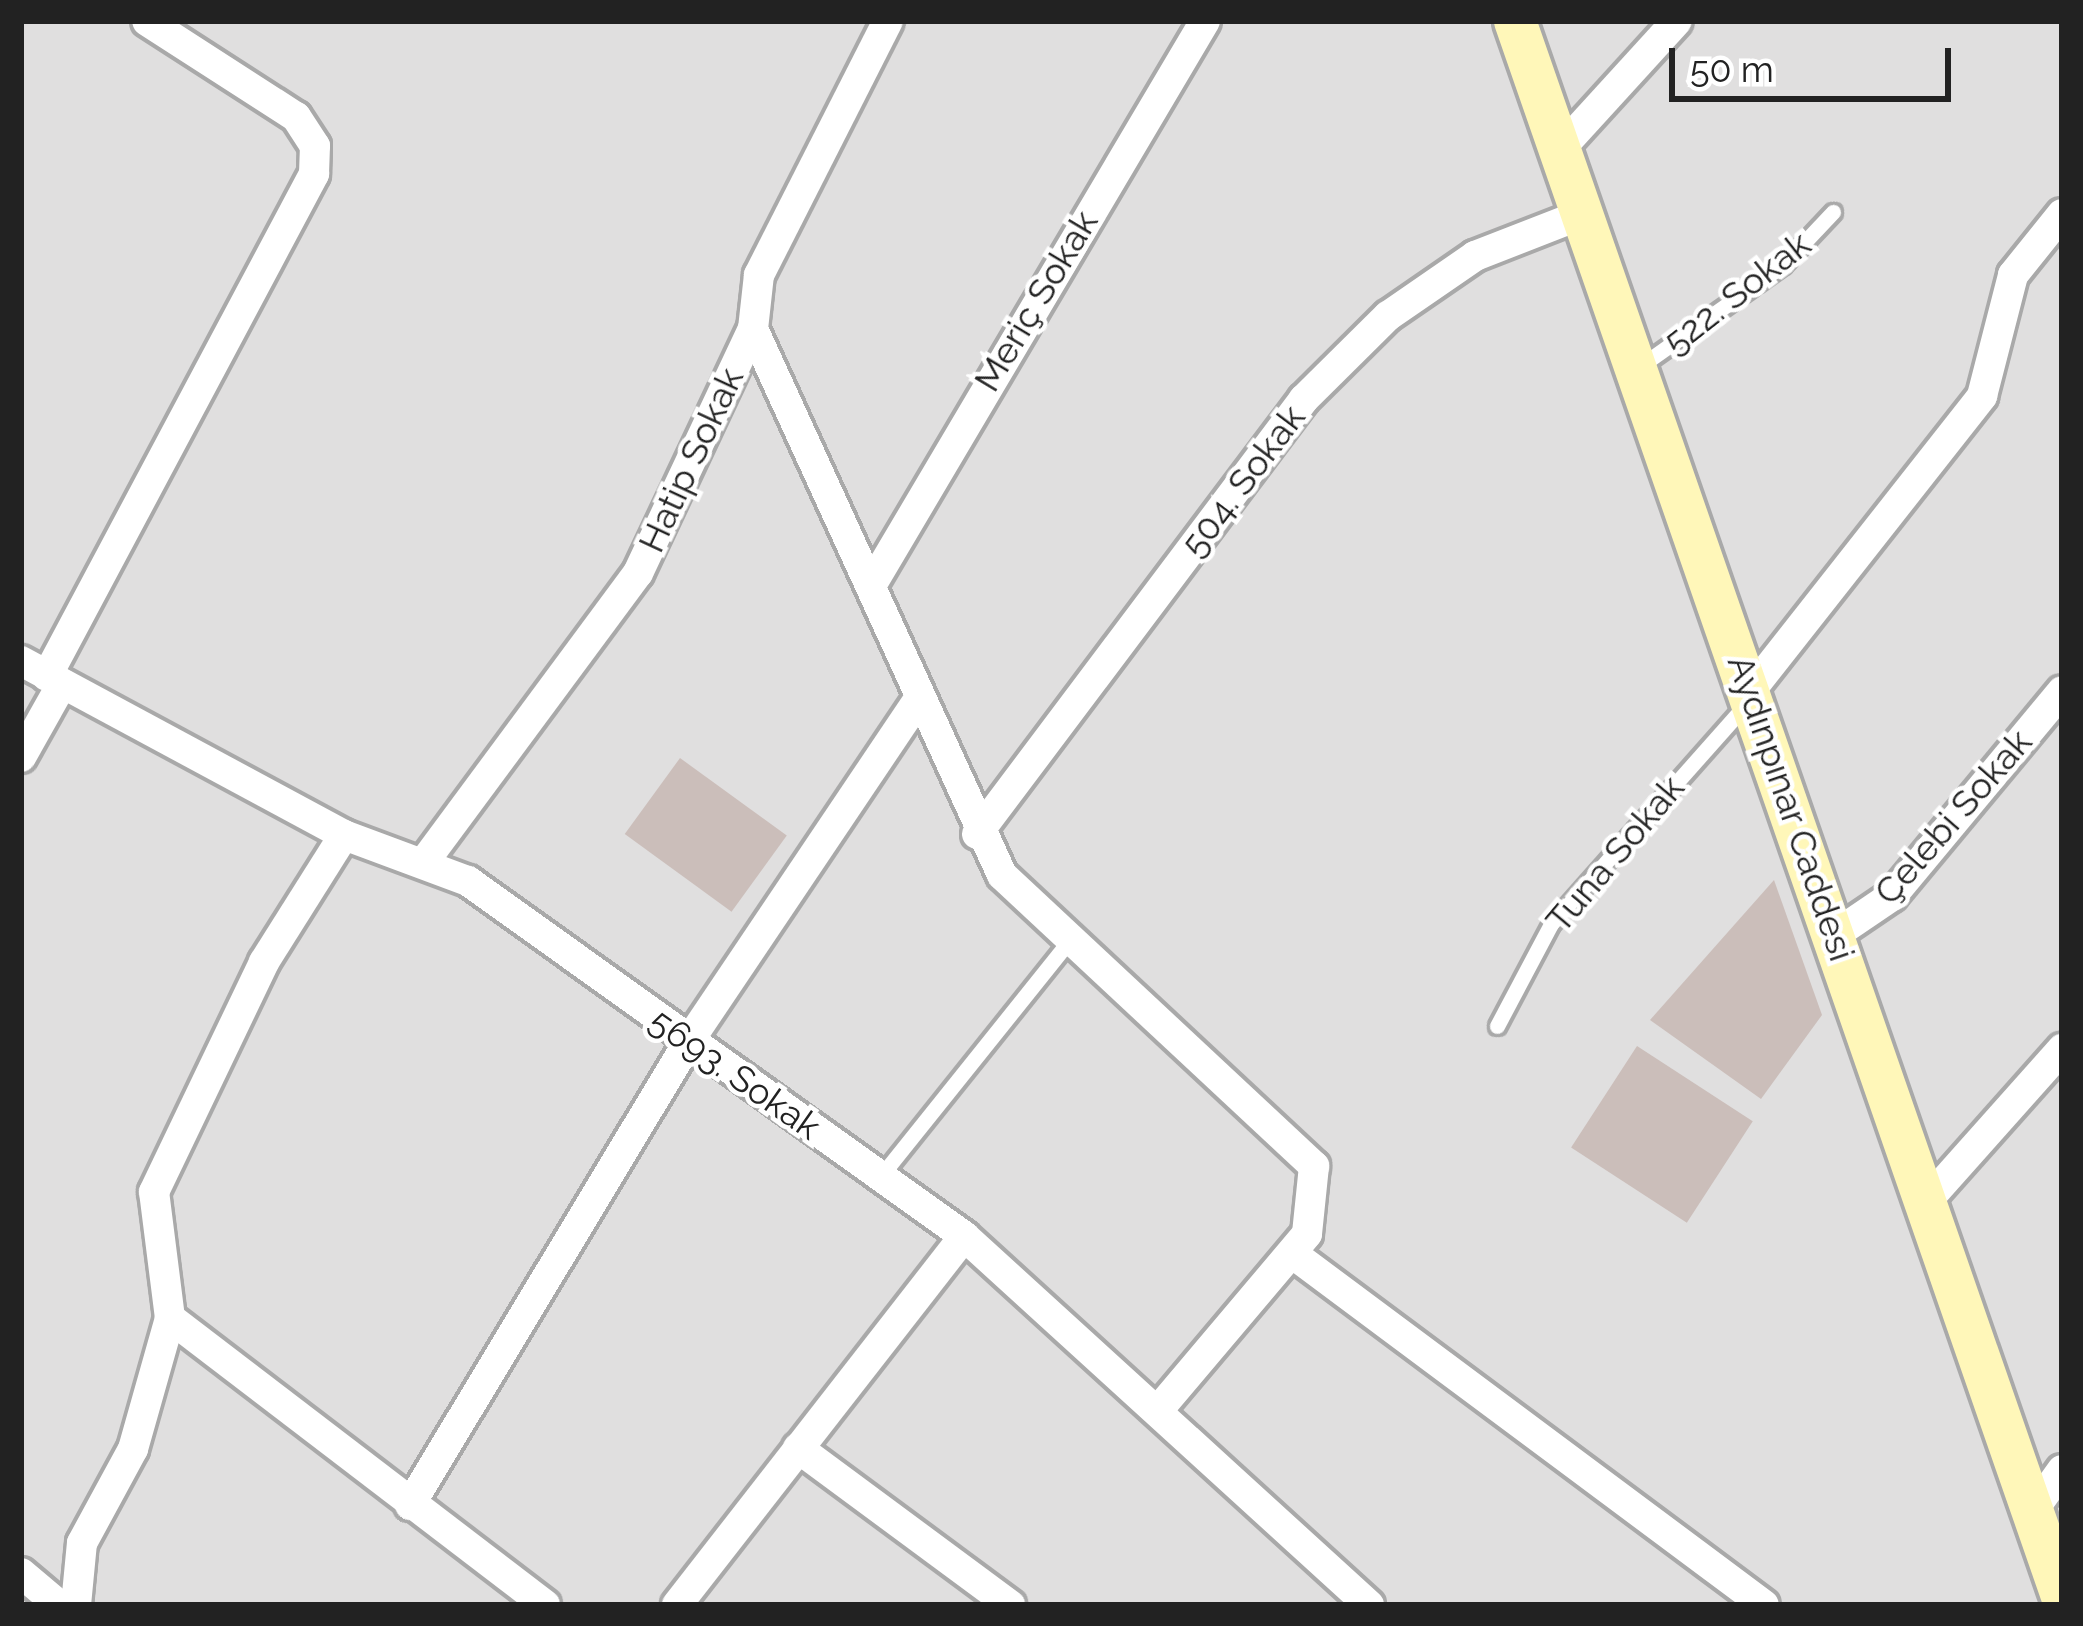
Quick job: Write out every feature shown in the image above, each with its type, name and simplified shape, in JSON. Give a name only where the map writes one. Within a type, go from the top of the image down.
[{"type":"main road","name":"Aydınpınar Caddesi","points":[[1515,21],[1836,934],[1924,1204],[2048,1515],[2062,1596]]},
{"type":"street","points":[[21,757],[44,674],[314,174],[316,146],[296,117],[147,21]]},
{"type":"street","name":"Hatip Sokak","points":[[424,862],[638,573],[753,329],[759,275],[888,21]]},
{"type":"street","name":"Meriç Sokak","points":[[872,584],[1204,21]]},
{"type":"street","points":[[1560,149],[1677,21]]},
{"type":"street","name":"504. Sokak","points":[[977,834],[1304,399],[1388,316],[1475,256],[1582,214]]},
{"type":"street","points":[[1752,694],[1982,396],[2013,275],[2062,214]]},
{"type":"street","points":[[753,329],[872,584],[977,834],[1066,944],[1215,1066],[1314,1166],[1317,1208],[1293,1254],[1161,1407]]},
{"type":"street","name":"5693. Sokak","points":[[44,674],[344,835],[468,881],[964,1236],[1161,1407],[1369,1605]]},
{"type":"street","name":"Çelebi Sokak","points":[[1836,934],[1892,896],[2062,691]]},
{"type":"street","points":[[410,1504],[688,1041],[919,699]]},
{"type":"street","points":[[76,1605],[82,1543],[133,1449],[170,1318],[154,1192],[264,962],[344,835]]},
{"type":"street","points":[[1924,1204],[2062,1049]]},
{"type":"street","points":[[677,1605],[964,1236]]},
{"type":"street","points":[[1293,1254],[1764,1605]]},
{"type":"street","points":[[170,1318],[545,1605]]},
{"type":"street","points":[[798,1448],[1010,1605]]},
{"type":"street","points":[[2048,1515],[2062,1470]]},
{"type":"street","points":[[21,1573],[59,1605]]},
{"type":"lane","name":"522. Sokak","points":[[1637,368],[1783,265],[1833,212]]},
{"type":"lane","name":"Tuna Sokak","points":[[1497,1026],[1551,924],[1752,694]]},
{"type":"lane","points":[[880,1177],[1066,944]]},
{"type":"shaded area","points":[[21,21],[2062,21],[2062,1605],[21,1605]]},
{"type":"building","points":[[680,758],[787,836],[732,912],[625,834]]},
{"type":"building","points":[[1774,880],[1822,1015],[1761,1099],[1650,1020]]},
{"type":"building","points":[[1637,1046],[1753,1121],[1687,1223],[1571,1147]]}]
